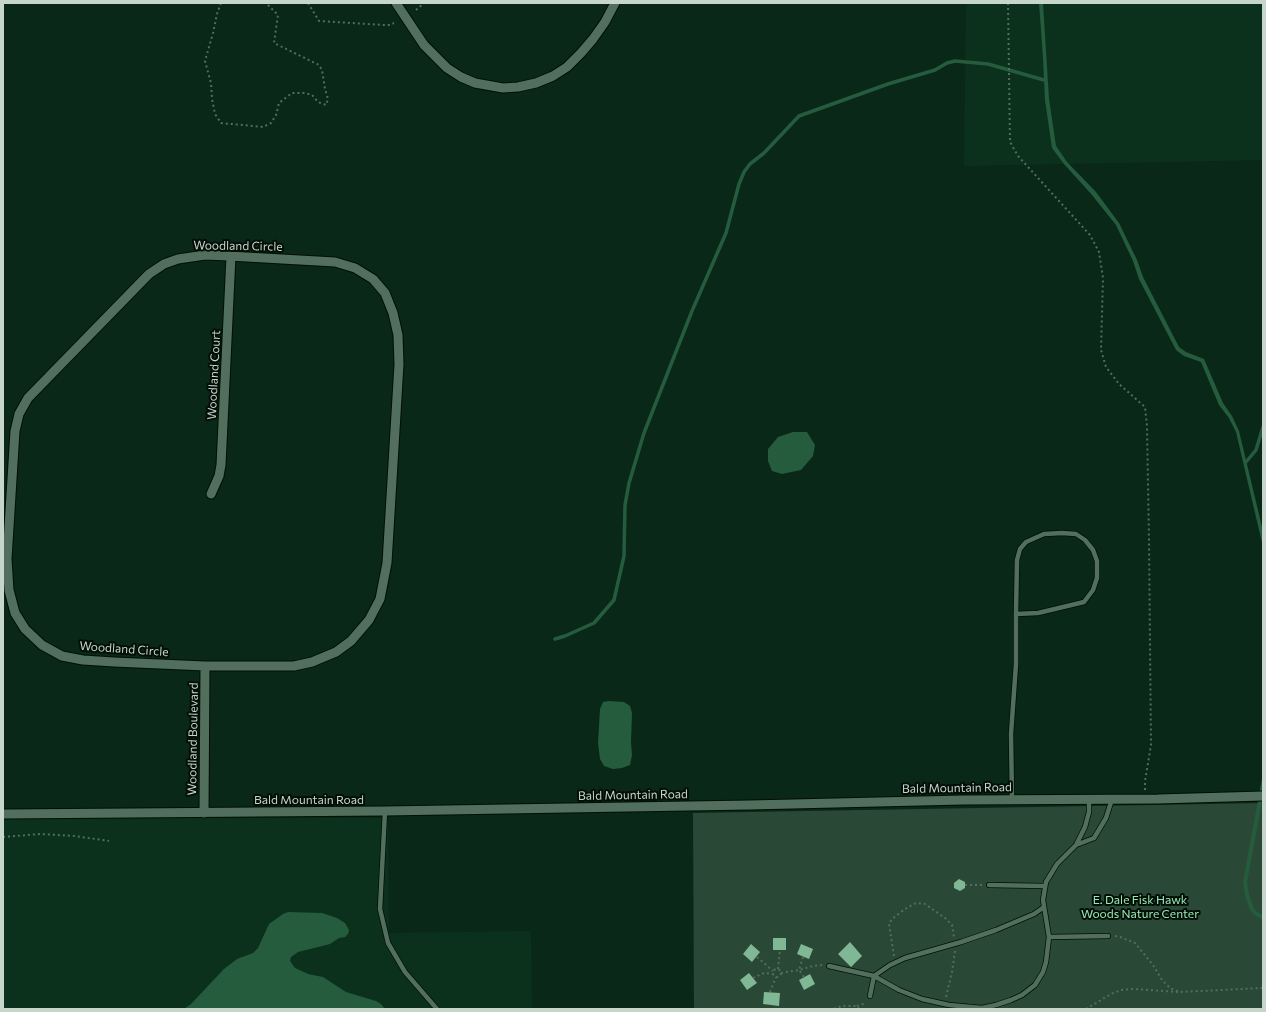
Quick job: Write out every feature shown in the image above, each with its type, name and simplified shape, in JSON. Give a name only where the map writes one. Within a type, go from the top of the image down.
[{"type":"street","points":[[396,3],[424,45],[448,68],[461,77],[475,83],[503,88],[518,87],[536,83],[553,76],[567,67],[593,39],[605,22],[615,3]]},
{"type":"street","name":"Woodland Circle","points":[[204,255],[335,262],[355,268],[373,279],[385,293],[393,313],[398,335],[398,364],[387,563],[380,599],[369,620],[351,641],[336,652],[312,662],[294,666],[206,666],[91,661],[62,656],[42,645],[25,629],[15,612],[9,590],[7,560],[15,431],[19,414],[28,398],[149,274],[164,264],[178,259],[204,255]]},
{"type":"street","name":"Woodland Court","points":[[211,494],[219,476],[221,465],[231,256]]},
{"type":"street","name":"Woodland Boulevard","points":[[204,813],[206,666]]},
{"type":"street","name":"Bald Mountain Road","points":[[3,814],[385,812],[1012,799],[1145,799],[1259,796]]},
{"type":"lane","points":[[1012,799],[1011,734],[1016,664],[1016,614],[1017,560],[1020,549],[1026,542],[1044,534],[1076,534],[1085,540],[1093,550],[1097,562],[1097,578],[1093,590],[1084,602],[1038,613],[1016,614]]},
{"type":"lane","points":[[829,966],[874,976],[899,990],[922,999],[954,1007],[982,1008],[996,1005],[1022,995],[1035,985],[1043,972],[1048,956],[1049,937],[1043,890],[1057,864],[1076,844],[1085,827],[1089,812],[1089,799]]},
{"type":"lane","points":[[1076,844],[1094,838],[1106,818],[1112,799]]},
{"type":"lane","points":[[385,812],[380,910],[388,942],[405,972],[437,1009]]},
{"type":"lane","points":[[989,885],[1045,886]]},
{"type":"lane","points":[[870,996],[874,976],[895,963],[905,958],[955,944],[1012,923],[1034,914],[1044,907]]},
{"type":"lane","points":[[1049,937],[1108,936]]},
{"type":"path","points":[[221,3],[205,61],[211,83],[215,114],[221,123],[263,126],[271,123],[276,115],[279,103],[292,93],[312,95],[318,102],[326,105],[328,99],[324,89],[322,70],[319,65],[274,43],[278,15],[266,3]]},
{"type":"path","points":[[308,3],[319,21],[384,25],[394,23]]},
{"type":"path","points":[[416,10],[424,3]]},
{"type":"path","points":[[1008,3],[1010,142],[1018,156],[1090,235],[1099,252],[1103,278],[1102,355],[1106,367],[1119,384],[1145,407],[1147,426],[1149,533],[1151,745],[1145,781],[1145,799]]},
{"type":"path","points":[[3,838],[20,835],[47,835],[75,836],[109,841]]},
{"type":"path","points":[[965,885],[989,885]]},
{"type":"path","points":[[895,963],[889,924],[892,919],[905,908],[916,904],[926,904],[945,918],[952,925],[956,955],[943,1004]]},
{"type":"path","points":[[1108,936],[1120,937],[1135,943],[1153,965],[1162,980],[1170,988],[1179,992]]},
{"type":"path","points":[[778,969],[780,950]]},
{"type":"path","points":[[757,957],[773,972],[776,977]]},
{"type":"path","points":[[799,970],[803,957]]},
{"type":"path","points":[[770,992],[776,977],[780,975],[781,972],[799,970],[817,965],[829,966]]},
{"type":"path","points":[[752,978],[778,969]]},
{"type":"path","points":[[778,969],[781,972]]},
{"type":"path","points":[[799,970],[804,977]]},
{"type":"path","points":[[1086,1009],[1111,994],[1121,990],[1134,989],[1179,992],[1263,988]]},
{"type":"path","points":[[834,1009],[842,1006],[857,1006],[859,1009]]},
{"type":"shaded area","points":[[966,3],[1263,3],[1263,160],[964,166]]},
{"type":"shaded area","points":[[1039,3],[1043,3],[1049,99],[1056,146],[1067,162],[1096,192],[1119,223],[1137,260],[1143,277],[1179,347],[1186,352],[1204,359],[1223,403],[1232,416],[1239,431],[1263,531],[1263,547],[1236,432],[1229,418],[1219,405],[1201,362],[1184,356],[1176,350],[1139,279],[1133,261],[1116,225],[1052,148],[1045,100]]},
{"type":"shaded area","points":[[793,432],[807,432],[815,445],[813,456],[801,470],[782,474],[772,471],[768,461],[768,449],[778,437]]},
{"type":"shaded area","points":[[603,702],[624,702],[630,706],[632,713],[632,755],[630,765],[622,768],[613,769],[604,766],[600,759],[598,743],[600,709]]},
{"type":"shaded area","points":[[1263,773],[1263,796],[1247,882],[1254,908],[1263,915],[1263,920],[1253,914],[1250,910],[1245,895],[1243,882]]},
{"type":"shaded area","points":[[3,818],[388,818],[389,933],[531,931],[532,1009],[3,1009]]},
{"type":"shaded area","points":[[288,912],[322,913],[337,918],[345,923],[349,930],[345,937],[339,938],[330,944],[298,952],[291,957],[290,961],[295,968],[308,974],[323,977],[346,992],[376,1001],[385,1009],[184,1009],[191,1004],[224,969],[237,959],[253,953],[258,948],[269,924]]},
{"type":"green space","name":"E. Dale Fisk Hawk Woods Nature Center","points":[[1263,803],[1263,1009],[694,1009],[693,813]]},
{"type":"building","points":[[959,879],[965,882],[965,888],[960,891],[954,888],[954,883]]},
{"type":"building","points":[[773,938],[786,938],[786,950],[773,950]]},
{"type":"building","points":[[850,942],[862,956],[851,967],[838,954]]},
{"type":"building","points":[[751,944],[760,952],[752,962],[743,954]]},
{"type":"building","points":[[801,944],[813,949],[809,959],[797,954]]},
{"type":"building","points":[[749,973],[757,983],[747,990],[740,980]]},
{"type":"building","points":[[810,974],[815,984],[804,990],[799,980]]},
{"type":"building","points":[[764,992],[780,993],[779,1006],[763,1004]]},
{"type":"waterway","points":[[555,639],[594,623],[614,600],[624,556],[625,505],[629,483],[644,433],[692,311],[726,233],[739,184],[744,172],[750,164],[764,153],[799,116],[888,84],[935,70],[947,63],[955,61],[988,64],[1044,80]]},
{"type":"waterway","points":[[1246,462],[1256,450],[1263,427]]}]
